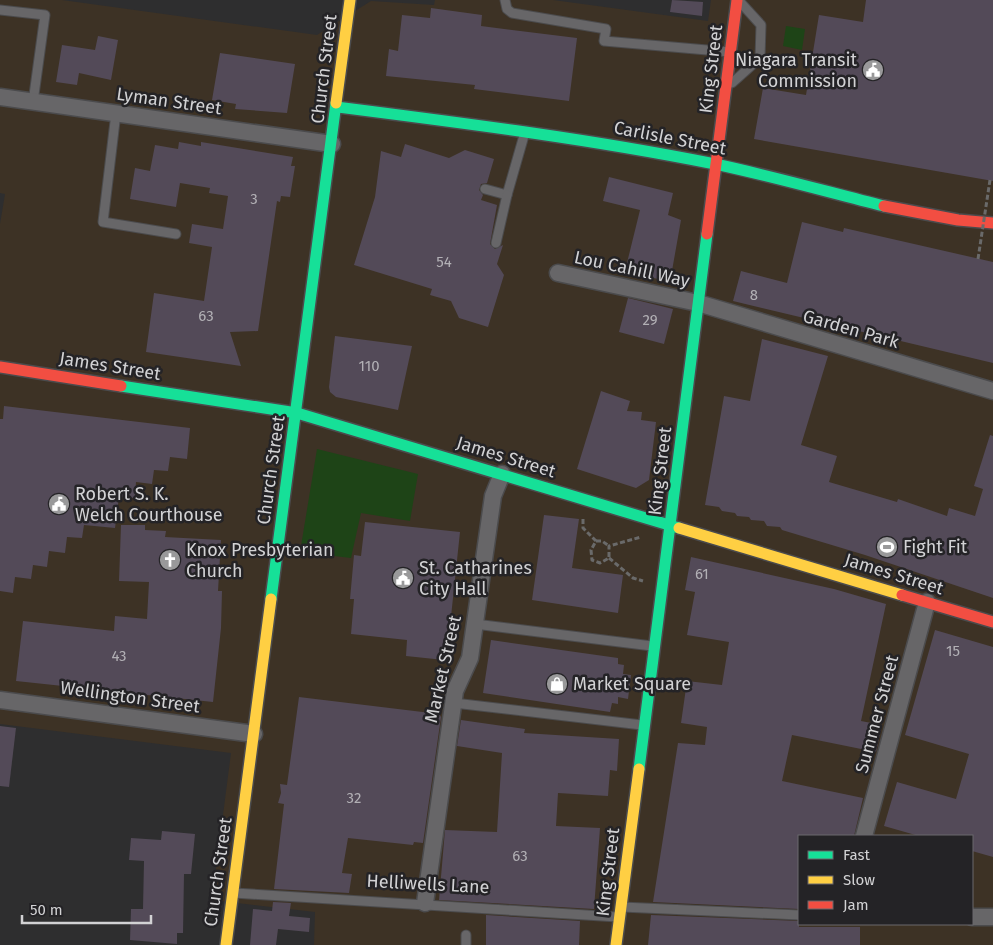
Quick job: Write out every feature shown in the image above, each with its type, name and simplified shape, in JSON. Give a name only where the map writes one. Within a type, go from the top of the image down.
[{"type":"street","name":"Church Street","points":[[226,945],[350,0]]},
{"type":"street","name":"King Street","points":[[616,945],[737,0]]},
{"type":"street","name":"Lyman Street","points":[[0,97],[332,144]]},
{"type":"street","name":"Carlisle Street","points":[[337,107],[558,135],[717,164],[924,214],[968,221],[993,222]]},
{"type":"street","name":"Lou Cahill Way","points":[[558,273],[698,303]]},
{"type":"street","name":"Garden Park","points":[[698,303],[993,391]]},
{"type":"street","name":"James Street","points":[[0,367],[297,413],[993,622]]},
{"type":"street","name":"Market Street","points":[[425,903],[455,692],[470,658],[494,496],[502,474]]},
{"type":"street","name":"Summer Street","points":[[864,835],[927,602]]},
{"type":"street","name":"Wellington Street","points":[[0,700],[254,734]]},
{"type":"street","points":[[973,917],[993,917]]},
{"type":"lane","points":[[505,0],[507,8],[512,13],[606,29],[604,41],[730,52]]},
{"type":"lane","points":[[726,88],[760,58],[761,25],[737,0]]},
{"type":"lane","points":[[0,10],[45,15],[33,102]]},
{"type":"lane","points":[[116,114],[102,222],[176,234]]},
{"type":"lane","points":[[496,243],[525,131]]},
{"type":"lane","points":[[485,189],[507,195]]},
{"type":"lane","points":[[475,624],[655,647]]},
{"type":"lane","points":[[454,703],[645,726]]},
{"type":"lane","name":"Helliwells Lane","points":[[233,893],[621,912],[798,915]]},
{"type":"lane","points":[[466,935],[466,945]]},
{"type":"path","points":[[978,259],[990,180]]},
{"type":"path","points":[[582,498],[583,528],[596,541],[602,541],[609,546],[634,540],[671,525]]},
{"type":"path","points":[[596,541],[591,550],[592,560],[600,563],[608,558]]},
{"type":"path","points":[[608,558],[609,546]]},
{"type":"path","points":[[608,558],[633,578],[663,585]]},
{"type":"shaded area","points":[[0,0],[62,0],[317,35],[371,1],[434,5],[435,0],[553,0],[708,21],[711,0],[993,0],[993,945],[314,945],[315,912],[212,900],[231,753],[0,724],[0,224],[5,194],[0,193]]},
{"type":"green space","points":[[786,26],[805,29],[802,50],[783,46]]},
{"type":"green space","points":[[317,449],[418,474],[410,521],[361,513],[351,558],[300,552]]},
{"type":"building","points":[[672,0],[703,2],[702,16],[670,12]]},
{"type":"building","points":[[866,0],[993,0],[993,181],[754,139],[763,88],[806,95],[819,15],[863,22]]},
{"type":"building","points":[[431,8],[482,15],[481,26],[577,38],[569,101],[474,89],[475,85],[386,76],[389,49],[398,51],[402,15],[430,18]]},
{"type":"building","points":[[98,36],[118,40],[111,80],[79,73],[77,85],[56,82],[62,45],[95,50]]},
{"type":"building","points":[[220,53],[295,64],[287,113],[235,109],[236,104],[212,100]]},
{"type":"building","points":[[179,142],[201,146],[201,142],[293,157],[291,166],[295,166],[290,197],[281,196],[280,202],[277,201],[258,331],[230,332],[241,366],[146,352],[154,293],[204,301],[212,247],[189,243],[192,224],[223,229],[228,196],[209,193],[210,188],[180,183],[176,207],[130,199],[135,168],[150,171],[155,145],[178,149]]},
{"type":"building","points":[[405,144],[449,158],[465,150],[494,159],[487,183],[481,184],[479,190],[483,195],[481,200],[497,205],[490,244],[495,249],[503,245],[497,264],[504,275],[488,327],[459,318],[451,301],[430,295],[432,289],[354,265],[375,197],[381,151],[401,157]]},
{"type":"building","points":[[609,177],[673,193],[668,215],[681,220],[670,282],[625,271],[640,210],[603,201]]},
{"type":"building","points":[[802,222],[843,232],[844,228],[993,262],[993,363],[733,301],[741,271],[787,283]]},
{"type":"building","points":[[628,298],[673,309],[664,344],[619,332]]},
{"type":"building","points":[[335,336],[412,346],[398,410],[336,397],[330,392]]},
{"type":"building","points":[[762,339],[828,356],[801,445],[837,456],[829,482],[897,502],[898,499],[947,516],[949,508],[975,516],[983,489],[974,486],[990,435],[993,436],[993,598],[865,555],[782,530],[780,527],[767,526],[764,521],[751,520],[749,517],[737,516],[735,513],[722,511],[719,507],[705,505],[724,396],[750,401]]},
{"type":"building","points":[[601,391],[630,401],[627,411],[642,412],[641,420],[656,422],[649,480],[636,488],[577,469]]},
{"type":"building","name":"Robert S. K. Welch Courthouse","points":[[4,406],[190,428],[187,459],[170,457],[168,471],[154,470],[152,484],[136,482],[135,498],[119,497],[115,528],[84,525],[82,538],[67,537],[65,553],[49,551],[47,567],[33,565],[31,579],[15,577],[13,593],[0,591],[0,419],[3,419]]},
{"type":"building","points":[[544,515],[579,519],[572,568],[623,575],[618,613],[532,600]]},
{"type":"building","name":"St. Catharines City Hall","points":[[365,522],[460,532],[450,626],[448,626],[444,660],[406,656],[407,640],[351,634],[354,599],[350,599],[354,555],[361,556]]},
{"type":"building","points":[[121,525],[145,525],[145,530],[166,531],[165,537],[221,540],[218,591],[222,591],[221,628],[213,702],[16,681],[23,621],[114,631],[115,616],[147,619],[149,582],[119,581]]},
{"type":"building","points":[[691,557],[834,589],[886,604],[861,721],[882,725],[876,752],[792,735],[782,781],[863,798],[854,835],[798,835],[798,909],[653,902],[678,743],[705,745],[707,727],[681,723],[687,681],[722,685],[729,642],[687,635],[695,592],[685,590]]},
{"type":"building","points":[[935,630],[993,647],[993,857],[973,851],[973,835],[916,835],[884,826],[897,782],[956,799],[969,754],[905,735]]},
{"type":"building","name":"Market Square","points":[[491,640],[618,658],[618,664],[624,665],[623,674],[631,675],[628,699],[618,697],[618,704],[612,703],[610,712],[483,693]]},
{"type":"building","points":[[299,697],[439,714],[441,717],[423,843],[414,842],[413,845],[348,838],[342,873],[352,874],[349,893],[274,889],[284,804],[278,803],[281,793],[280,784],[287,785]]},
{"type":"building","points":[[461,720],[525,729],[524,733],[619,739],[617,771],[610,770],[608,796],[558,793],[556,826],[600,828],[594,909],[439,900],[445,830],[497,832],[502,753],[457,746]]},
{"type":"building","points":[[0,726],[16,728],[9,787],[0,786]]},
{"type":"building","points":[[162,831],[195,834],[191,874],[184,874],[183,933],[177,933],[177,944],[130,940],[131,909],[143,909],[144,861],[129,860],[131,838],[161,840]]},
{"type":"building","points":[[273,902],[291,903],[289,916],[310,918],[309,932],[278,929],[276,945],[250,945],[253,909],[272,911]]},
{"type":"building","points":[[486,915],[580,921],[579,945],[486,945]]},
{"type":"building","points":[[651,915],[798,921],[799,927],[860,927],[860,945],[648,945]]},
{"type":"traffic: fast","points":[[271,599],[336,103]]},
{"type":"traffic: fast","points":[[337,107],[526,132],[668,155],[758,174],[884,206]]},
{"type":"traffic: fast","points":[[639,769],[707,234]]},
{"type":"traffic: fast","points":[[121,386],[297,413],[679,528]]},
{"type":"traffic: slow","points":[[336,103],[350,0]]},
{"type":"traffic: slow","points":[[679,528],[902,595]]},
{"type":"traffic: slow","points":[[226,945],[271,599]]},
{"type":"traffic: slow","points":[[616,945],[639,769]]},
{"type":"traffic: jam","points":[[707,234],[737,0]]},
{"type":"traffic: jam","points":[[884,206],[958,220],[993,223]]},
{"type":"traffic: jam","points":[[0,367],[121,386]]},
{"type":"traffic: jam","points":[[902,595],[993,622]]},
{"type":"place","name":"Niagara Transit Commission","points":[[873,70]]},
{"type":"place","name":"Robert S. K. Welch Courthouse","points":[[59,504]]},
{"type":"place","name":"Fight Fit","points":[[887,547]]},
{"type":"place","name":"Knox Presbyterian Church","points":[[170,560]]},
{"type":"place","name":"St. Catharines City Hall","points":[[403,578]]},
{"type":"place","name":"Market Square","points":[[557,684]]}]
